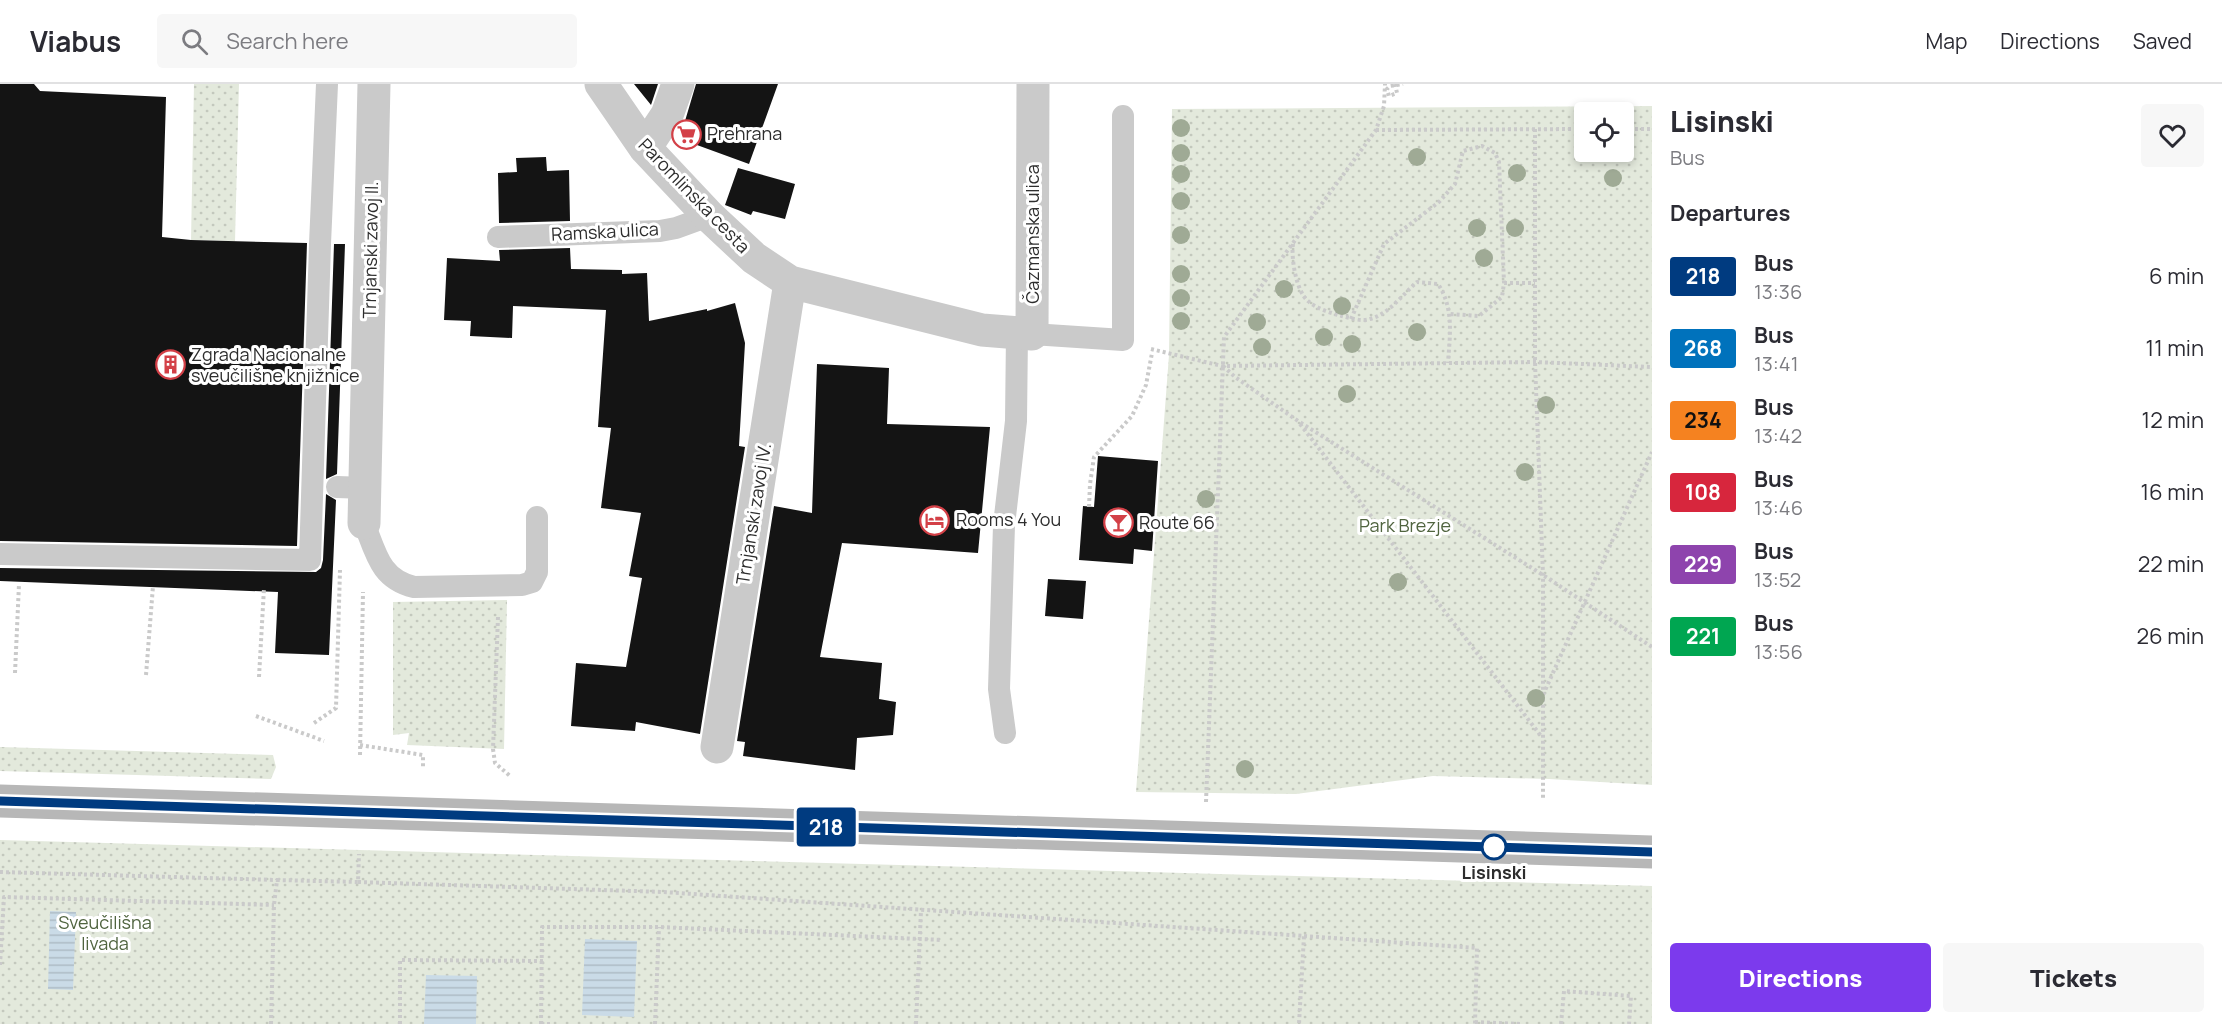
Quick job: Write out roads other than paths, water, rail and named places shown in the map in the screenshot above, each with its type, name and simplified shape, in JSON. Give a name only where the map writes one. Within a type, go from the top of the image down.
[{"type":"main road","points":[[0,801],[1652,852]]},
{"type":"street","name":"Trnjanski zavoj II.","points":[[364,523],[351,487],[374,84]]},
{"type":"street","name":"Paromlinska cesta","points":[[601,84],[645,148],[709,216],[754,258],[790,282],[982,330],[1025,333]]},
{"type":"street","points":[[645,148],[667,115],[678,84]]},
{"type":"street","name":"Čazmanska ulica","points":[[1025,333],[1033,84]]},
{"type":"street","name":"Trnjanski zavoj IV.","points":[[717,747],[790,282]]},
{"type":"lane","points":[[0,554],[310,560],[327,84]]},
{"type":"lane","points":[[1005,733],[999,689],[1004,525],[1025,333],[1123,340],[1123,116]]},
{"type":"lane","name":"Ramska ulica","points":[[498,237],[660,231],[676,228],[709,216]]},
{"type":"lane","points":[[364,523],[378,560],[388,574],[401,584],[414,587],[522,585],[532,582],[537,572],[537,517]]},
{"type":"water","points":[[50,911],[76,912],[73,990],[48,989]]},
{"type":"water","points":[[585,939],[637,941],[634,1017],[582,1015]]},
{"type":"water","points":[[426,975],[477,976],[476,1024],[424,1024]]},
{"type":"place","name":"Prehrana","points":[[686,134]]},
{"type":"place","name":"Zgrada Nacionalne sveučilišne knjižnice","points":[[170,365]]},
{"type":"place","name":"Rooms 4 You","points":[[935,520]]},
{"type":"place","name":"Route 66","points":[[1118,523]]},
{"type":"place","name":"Lisinski","points":[[1494,847]]},
{"type":"park label","name":"Park Brezje","points":[[1405,526]]},
{"type":"park label","name":"Sveučilišna livada","points":[[105,933]]}]
